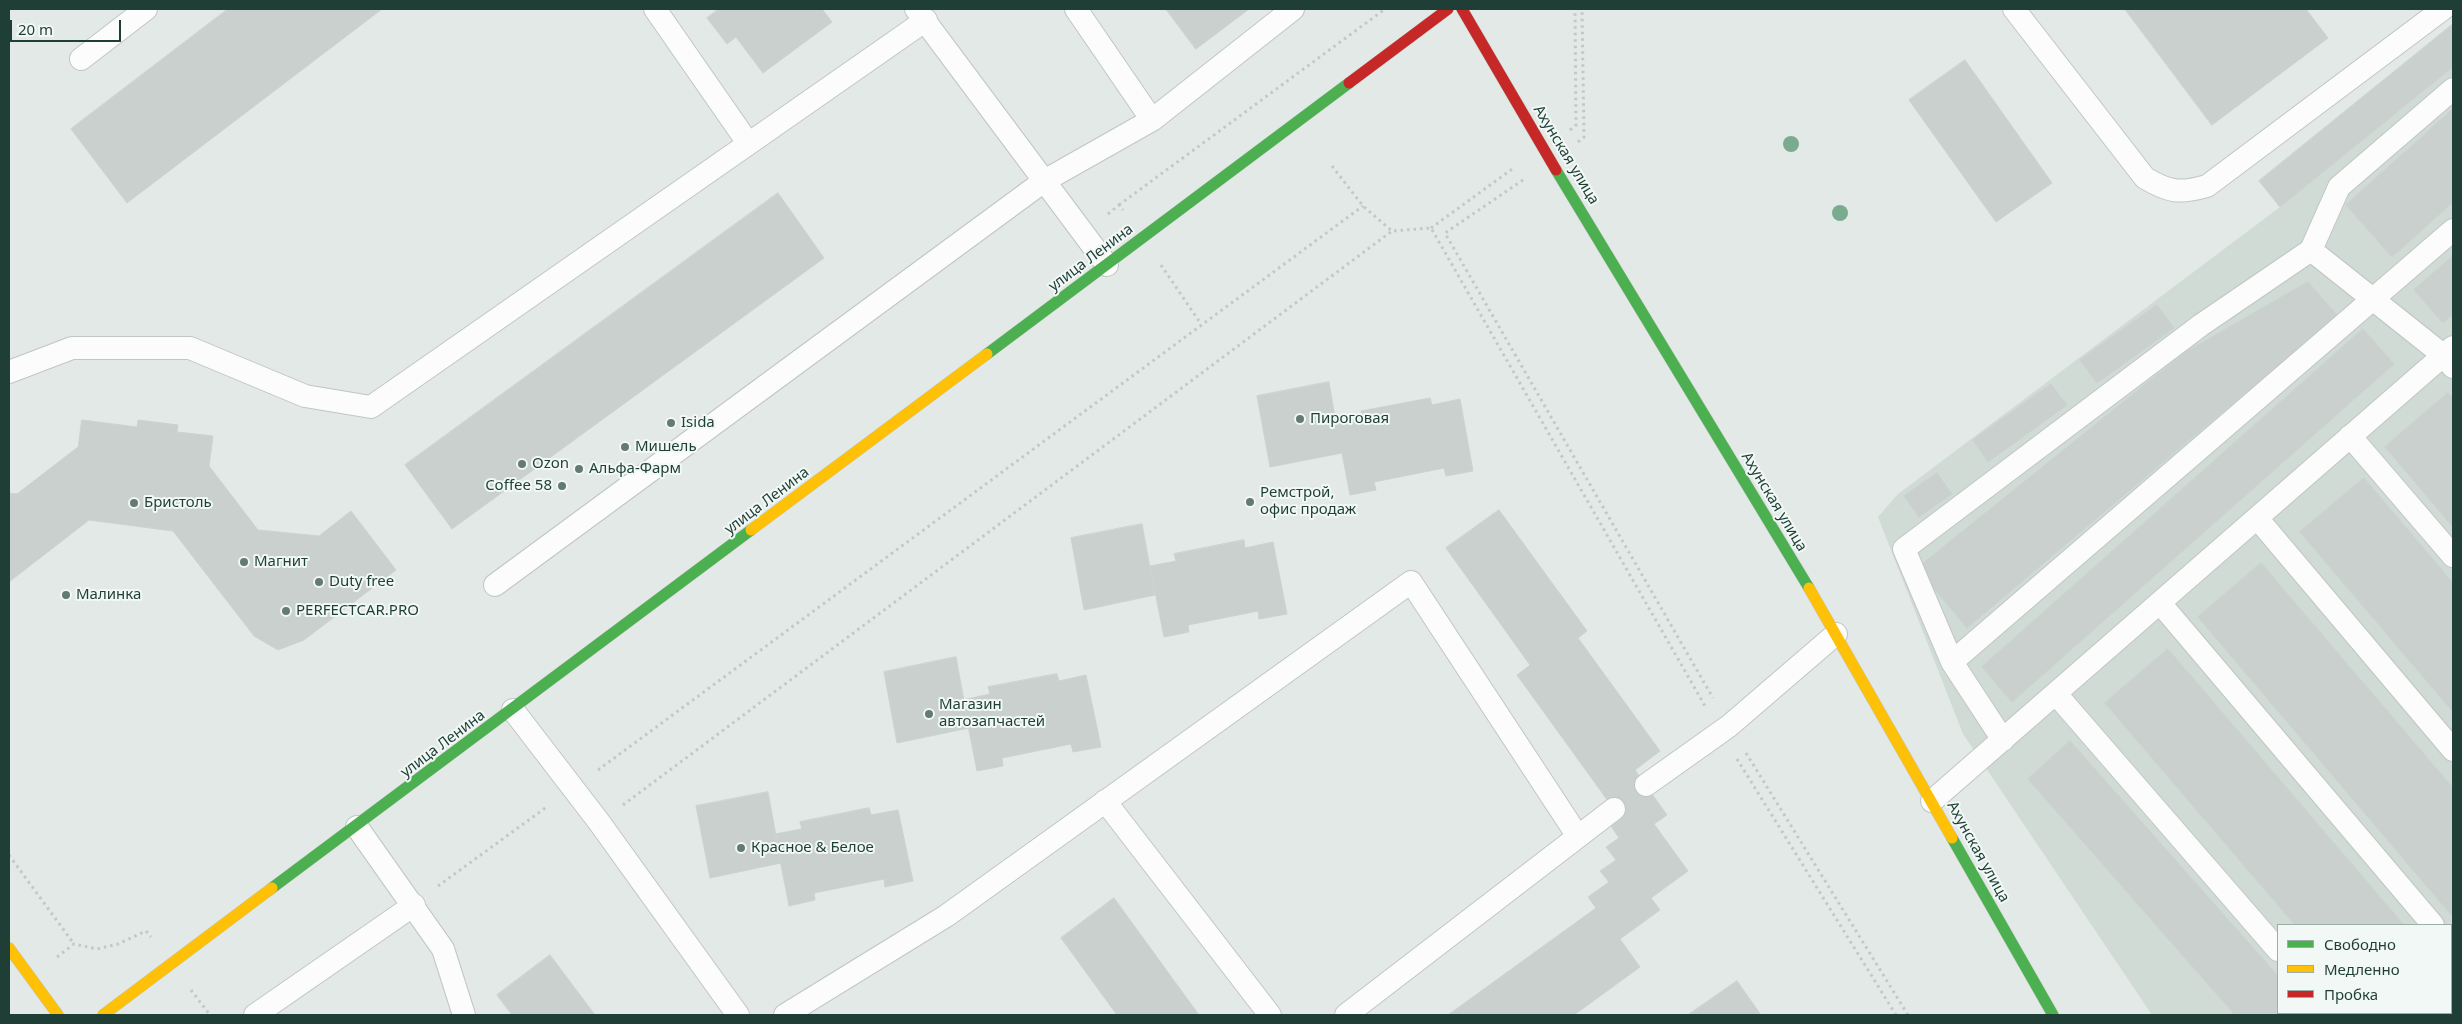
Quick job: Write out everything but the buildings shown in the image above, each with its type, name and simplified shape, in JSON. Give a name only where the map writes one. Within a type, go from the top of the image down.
[{"type":"main road","name":"улица Ленина","points":[[103,1015],[357,827],[1448,9]]},
{"type":"main road","name":"Ахунская улица","points":[[1462,9],[1551,161],[1836,634],[2053,1015]]},
{"type":"main road","points":[[9,948],[58,1015]]},
{"type":"lane","points":[[81,59],[146,9]]},
{"type":"lane","points":[[656,9],[748,143]]},
{"type":"lane","points":[[1076,9],[1152,120]]},
{"type":"lane","points":[[495,585],[1044,181],[1152,120],[1293,9]]},
{"type":"lane","points":[[2014,9],[2145,178],[2164,190],[2185,192],[2207,186],[2443,9]]},
{"type":"lane","points":[[9,372],[72,348],[190,348],[305,396],[371,407],[748,143],[921,14],[1107,265]]},
{"type":"lane","points":[[2003,740],[1952,662],[1904,549],[2201,325],[2312,250],[2339,187],[2453,89]]},
{"type":"lane","points":[[1952,662],[2453,230]]},
{"type":"lane","points":[[1932,801],[2350,436],[2450,356],[2373,299],[2312,250]]},
{"type":"lane","points":[[2350,436],[2453,556]]},
{"type":"lane","points":[[2257,518],[2453,750]]},
{"type":"lane","points":[[785,1015],[946,916],[1411,582],[1577,835]]},
{"type":"lane","points":[[2160,602],[2432,924]]},
{"type":"lane","points":[[1646,786],[1725,730],[1836,634]]},
{"type":"lane","points":[[2056,694],[2277,949]]},
{"type":"lane","points":[[513,710],[599,822],[738,1015]]},
{"type":"lane","points":[[1105,801],[1270,1015]]},
{"type":"lane","points":[[1346,1015],[1577,835],[1614,809]]},
{"type":"lane","points":[[357,827],[414,904],[443,949],[464,1015]]},
{"type":"lane","points":[[255,1015],[414,904]]},
{"type":"path","points":[[1119,204],[1385,9]]},
{"type":"path","points":[[599,822],[1392,231],[1431,228],[1576,125],[1574,9]]},
{"type":"path","points":[[1582,9],[1584,137],[1445,233],[1725,730],[1908,1015]]},
{"type":"path","points":[[1332,166],[1363,206],[1392,231]]},
{"type":"path","points":[[414,904],[1363,206]]},
{"type":"path","points":[[1431,228],[1725,730],[1896,1015]]},
{"type":"path","points":[[9,855],[74,944]]},
{"type":"shaded area","points":[[2453,67],[2453,1015],[2152,1015],[1963,734],[1878,517],[1898,494],[2280,207]]},
{"type":"traffic: fast","points":[[987,354],[1349,83]]},
{"type":"traffic: fast","points":[[1556,170],[1809,588]]},
{"type":"traffic: fast","points":[[272,888],[751,530]]},
{"type":"traffic: fast","points":[[1952,838],[2053,1015]]},
{"type":"traffic: slow","points":[[751,530],[987,354]]},
{"type":"traffic: slow","points":[[1809,588],[1952,838]]},
{"type":"traffic: slow","points":[[103,1015],[272,888]]},
{"type":"traffic: slow","points":[[9,948],[58,1015]]},
{"type":"traffic: jam","points":[[1349,83],[1448,9]]},
{"type":"traffic: jam","points":[[1462,9],[1556,170]]},
{"type":"place","name":"Пироговая","points":[[1300,419]]},
{"type":"place","name":"Isida","points":[[671,423]]},
{"type":"place","name":"Мишель","points":[[625,447]]},
{"type":"place","name":"Ozon","points":[[522,464]]},
{"type":"place","name":"Альфа-Фарм","points":[[579,469]]},
{"type":"place","name":"Coffee 58","points":[[562,486]]},
{"type":"place","name":"Ремстрой, офис продаж","points":[[1250,502]]},
{"type":"place","name":"Бристоль","points":[[134,503]]},
{"type":"place","name":"Магнит","points":[[244,562]]},
{"type":"place","name":"Duty free","points":[[319,582]]},
{"type":"place","name":"Малинка","points":[[66,595]]},
{"type":"place","name":"PERFECTCAR.PRO","points":[[286,611]]},
{"type":"place","name":"Магазин автозапчастей","points":[[929,714]]},
{"type":"place","name":"Красное & Белое","points":[[741,848]]}]
